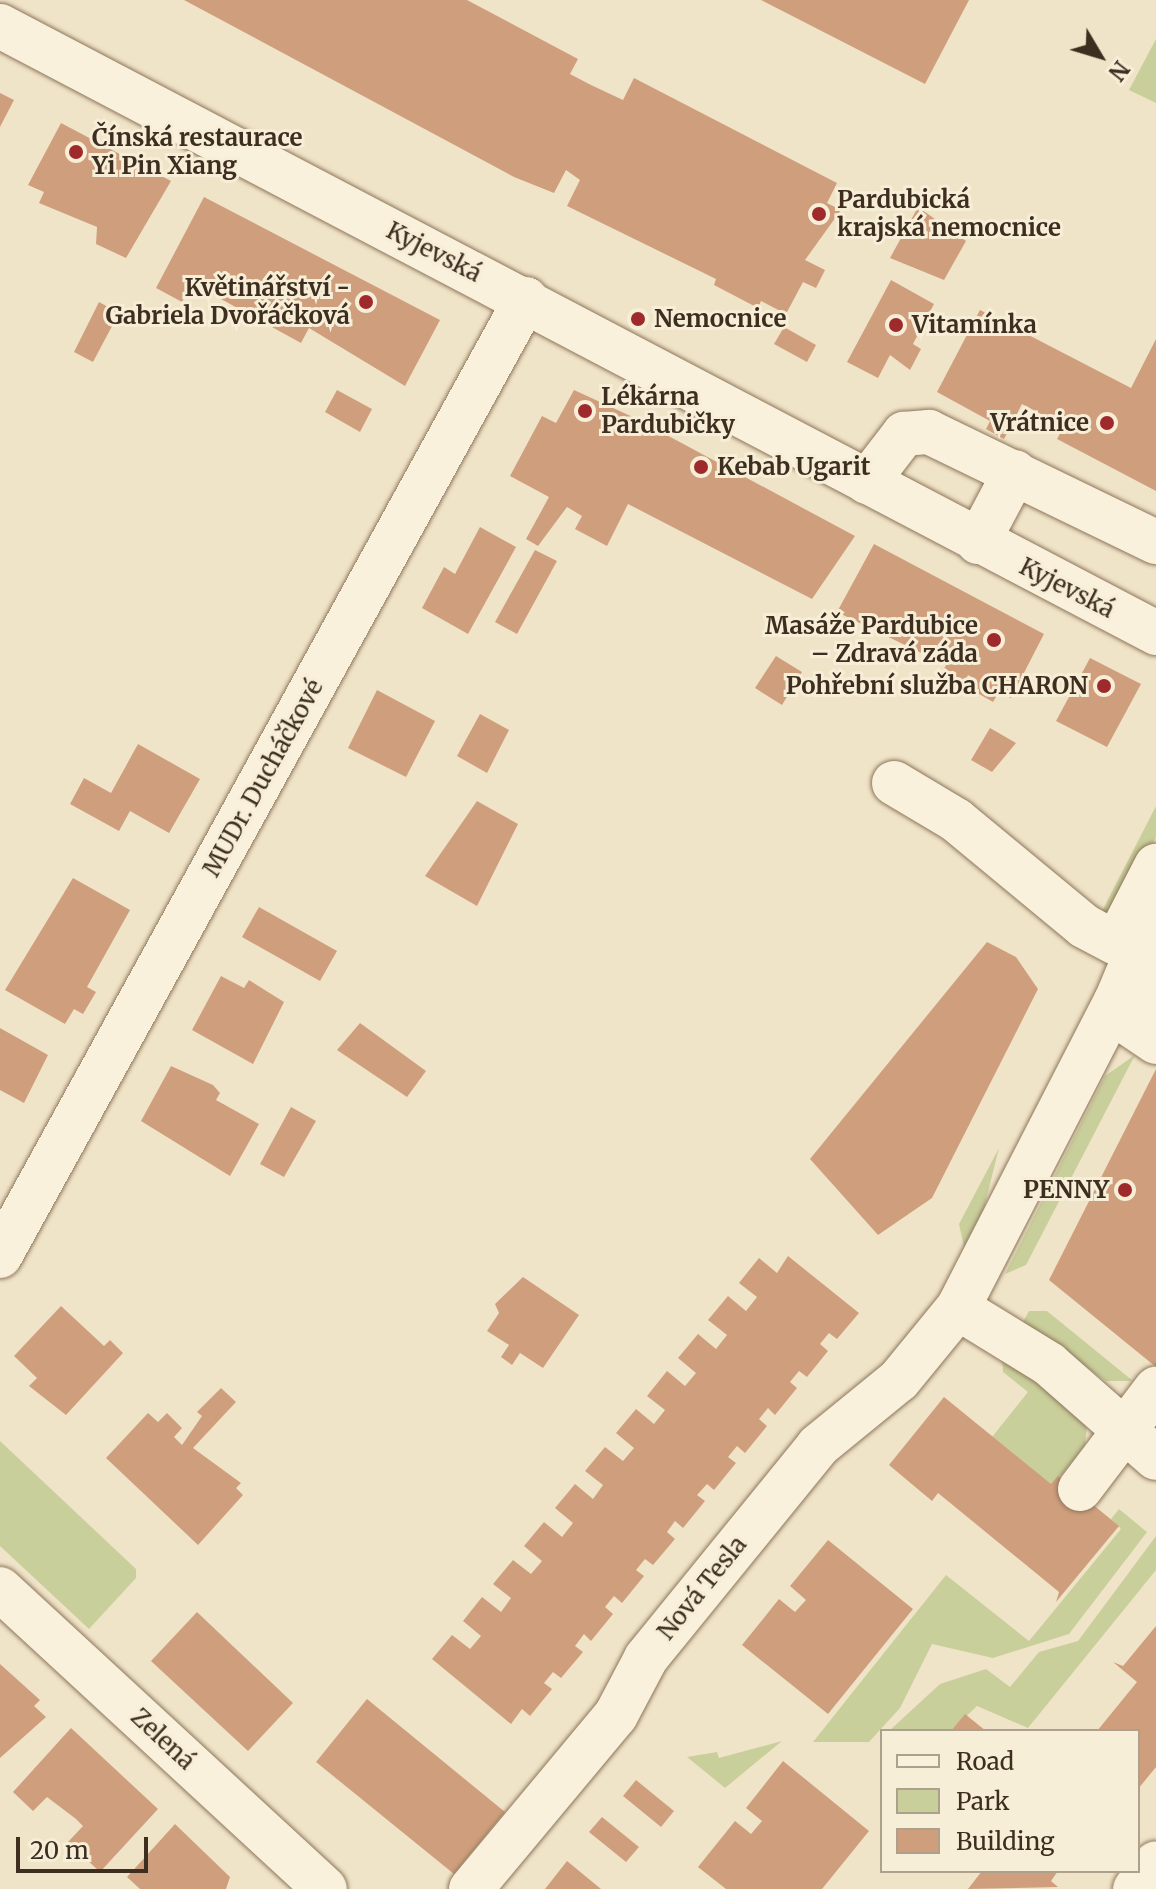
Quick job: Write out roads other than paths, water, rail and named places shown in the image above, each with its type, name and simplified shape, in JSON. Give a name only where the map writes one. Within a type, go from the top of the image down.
[{"type":"street","name":"Kyjevská","points":[[0,26],[526,299],[978,542],[1156,633]]},
{"type":"street","name":"MUDr. Ducháčkové","points":[[0,1256],[526,299]]},
{"type":"street","points":[[867,482],[891,444],[915,432],[1015,472],[1156,542]]},
{"type":"street","points":[[978,542],[1015,472]]},
{"type":"street","points":[[894,783],[956,820],[1084,926],[1116,943]]},
{"type":"street","points":[[1020,1185],[1024,1126],[1156,866]]},
{"type":"street","name":"Nová Tesla","points":[[471,1889],[616,1715],[646,1658],[818,1446],[899,1380],[958,1308],[1020,1185],[1144,985],[1156,906]]},
{"type":"street","points":[[1144,985],[1128,1023],[1156,1042]]},
{"type":"street","points":[[958,1308],[1049,1364],[1140,1445]]},
{"type":"street","points":[[1080,1489],[1140,1445],[1156,1389]]},
{"type":"street","name":"Zelená","points":[[0,1589],[311,1885]]},
{"type":"street","points":[[1135,1889],[1156,1863]]},
{"type":"place","name":"Čínská restaurace Yi Pin Xiang","points":[[76,152]]},
{"type":"place","name":"Pardubická krajská nemocnice","points":[[819,214]]},
{"type":"place","name":"Květinářství - Gabriela Dvořáčková","points":[[366,302]]},
{"type":"place","name":"Nemocnice","points":[[638,319]]},
{"type":"place","name":"Vitamínka","points":[[896,325]]},
{"type":"place","name":"Lékárna Pardubičky","points":[[585,411]]},
{"type":"place","name":"Vrátnice","points":[[1107,423]]},
{"type":"place","name":"Kebab Ugarit","points":[[701,467]]},
{"type":"place","name":"Masáže Pardubice – Zdravá záda","points":[[994,640]]},
{"type":"place","name":"Pohřební služba CHARON","points":[[1104,686]]},
{"type":"place","name":"PENNY","points":[[1125,1190]]}]
